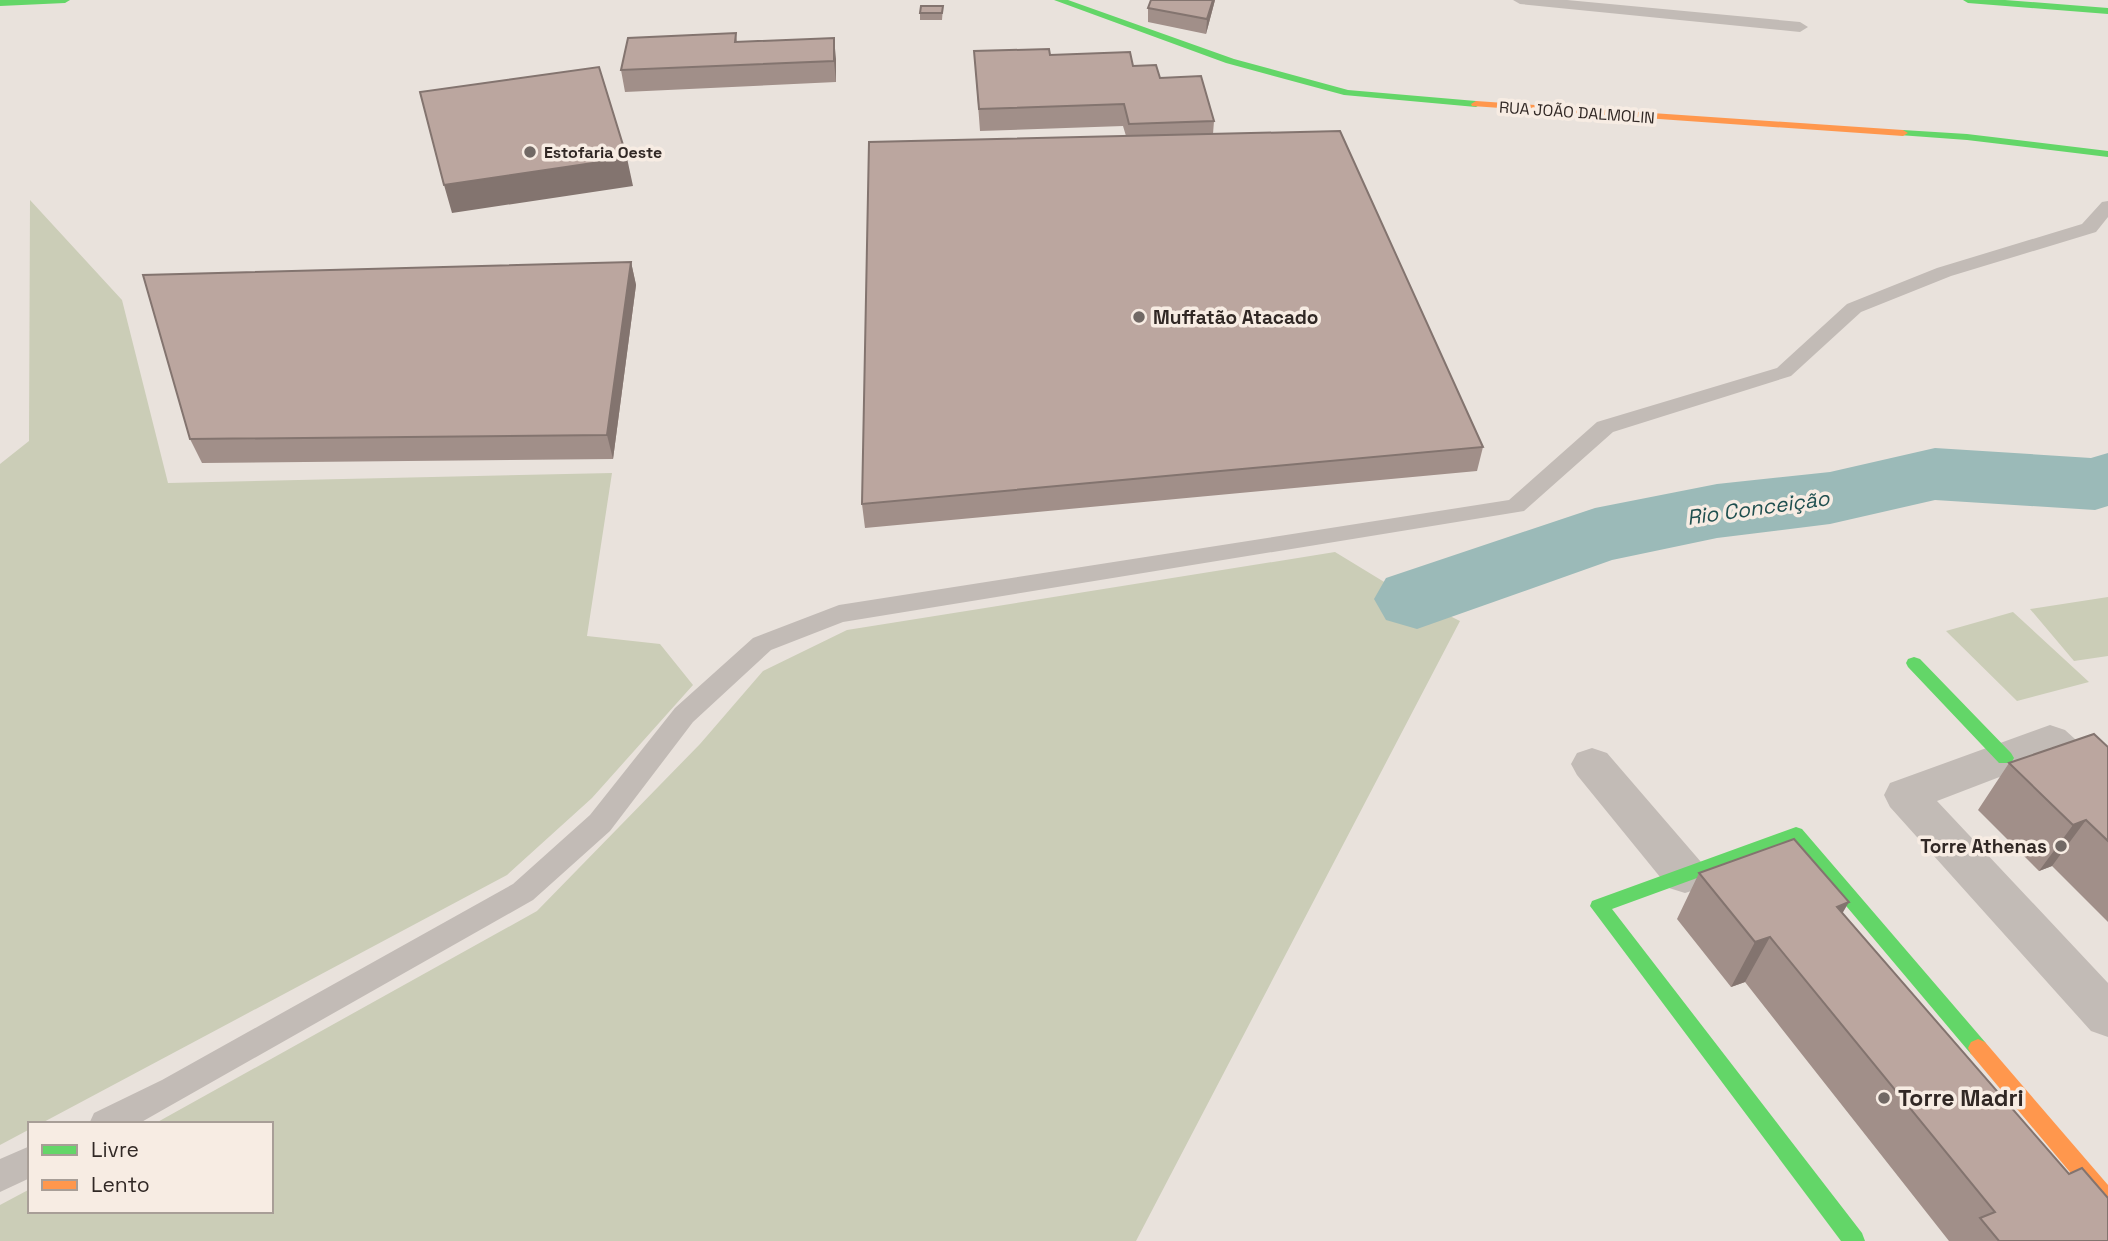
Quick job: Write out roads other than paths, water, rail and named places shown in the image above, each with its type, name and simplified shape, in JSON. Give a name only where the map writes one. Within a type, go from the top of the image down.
[{"type":"main road","points":[[0,3],[65,0]]},
{"type":"main road","name":"RUA JOÃO DALMOLIN","points":[[1059,0],[1230,61],[1348,93],[1593,114],[1968,136],[2108,154]]},
{"type":"main road","points":[[1968,0],[2108,11]]},
{"type":"main road","points":[[1913,663],[2005,758]]},
{"type":"main road","points":[[1854,1241],[1599,906],[1797,834],[2108,1201]]},
{"type":"street","points":[[2108,795],[2050,741],[1905,794],[2108,1016]]},
{"type":"street","points":[[1592,764],[1685,875]]},
{"type":"lane","points":[[1520,0],[1800,27]]},
{"type":"lane","points":[[109,1122],[173,1090],[523,892],[600,823],[684,715],[762,644],[839,614],[1516,506],[1605,427],[1784,372],[1854,308],[1944,272],[2089,228],[2108,206]]},
{"type":"lane","points":[[0,1176],[28,1162]]},
{"type":"waterway","name":"Rio Conceição","points":[[1417,599],[1595,536],[1717,511],[1830,498],[1935,474],[2095,484],[2108,479]]},
{"type":"place","name":"Estofaria Oeste","points":[[530,152]]},
{"type":"place","name":"Muffatão Atacado","points":[[1139,317]]},
{"type":"place","name":"Torre Athenas","points":[[2061,846]]},
{"type":"place","name":"Torre Madri","points":[[1884,1098]]}]
